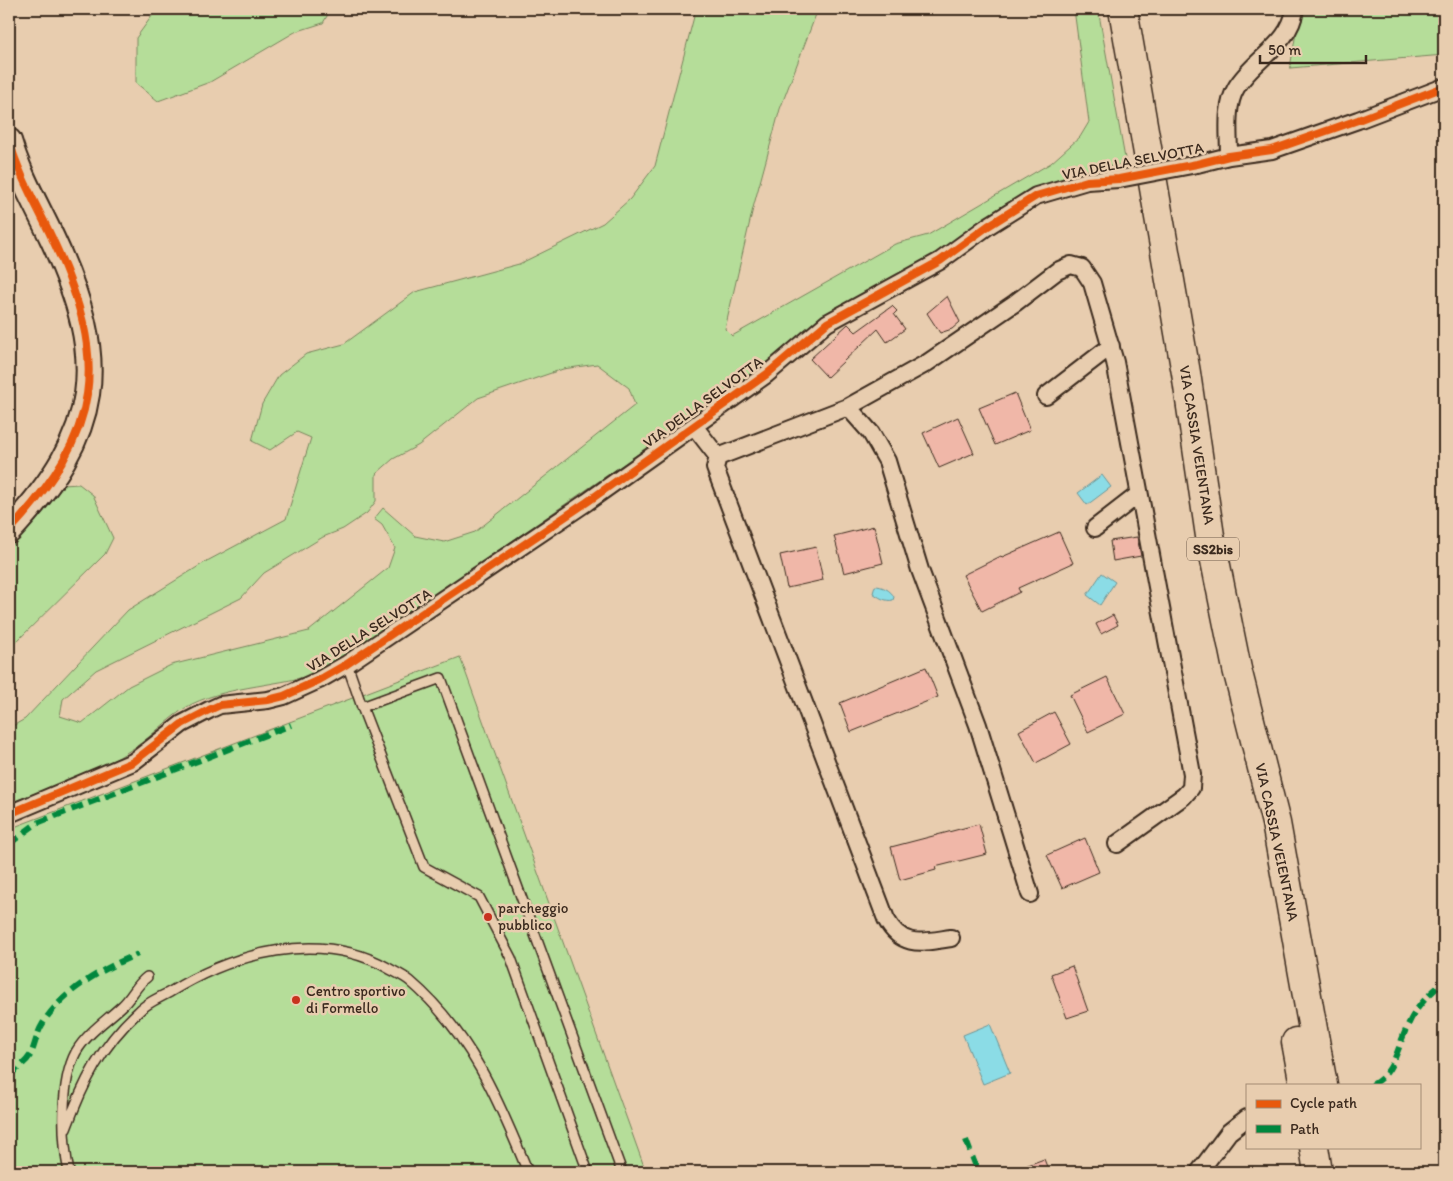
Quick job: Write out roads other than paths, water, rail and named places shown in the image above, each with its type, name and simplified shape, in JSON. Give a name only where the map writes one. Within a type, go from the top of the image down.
[{"type":"highway","name":"VIA CASSIA VEIENTANA","points":[[1105,9],[1167,377],[1192,539],[1220,678],[1258,827],[1304,1084]]},
{"type":"highway","name":"VIA CASSIA VEIENTANA","points":[[1123,9],[1186,373],[1210,536],[1237,669],[1276,823],[1323,1084]]},
{"type":"highway","points":[[1314,1148],[1318,1172]]},
{"type":"highway","points":[[1334,1148],[1338,1172]]},
{"type":"street","points":[[1229,156],[1229,106],[1237,87],[1280,40],[1293,21],[1295,9]]},
{"type":"street","name":"VIA DELLA SELVOTTA","points":[[9,814],[133,762],[192,717],[220,705],[268,700],[284,696],[319,680],[346,664],[587,502],[767,374],[827,323],[940,261],[988,226],[1036,196],[1088,181],[1119,179],[1229,156],[1272,150],[1444,87]]},
{"type":"street","points":[[9,141],[17,166],[53,239],[71,286],[86,336],[90,383],[87,402],[78,432],[65,459],[40,496],[9,531]]},
{"type":"street","points":[[718,458],[848,408],[927,363],[1015,303],[1048,276],[1066,266],[1079,266],[1089,279],[1111,346],[1192,782],[1191,788],[1180,800],[1117,844]]},
{"type":"street","points":[[1046,396],[1111,346]]},
{"type":"street","points":[[848,408],[871,432],[887,461],[920,570],[978,725],[1030,894]]},
{"type":"street","points":[[694,426],[718,458]]},
{"type":"street","points":[[718,458],[715,468],[718,477],[886,919],[896,934],[905,940],[917,942],[951,938]]},
{"type":"street","points":[[1095,528],[1139,494]]},
{"type":"street","points":[[1198,1172],[1229,1132],[1246,1119]]},
{"type":"lane","points":[[346,664],[424,867],[479,897],[512,958],[588,1172]]},
{"type":"lane","points":[[362,707],[442,678],[622,1172]]},
{"type":"lane","points":[[66,1129],[80,1089],[98,1055],[139,1010],[190,979],[260,953],[304,948],[343,950],[373,960],[409,980],[434,1005],[472,1052],[503,1110],[528,1172]]},
{"type":"lane","points":[[69,1172],[64,1102],[68,1075],[76,1052],[102,1022],[123,1005],[138,983],[146,977]]},
{"type":"water","points":[[1102,475],[1111,487],[1087,505],[1078,493]]},
{"type":"water","points":[[1102,573],[1115,582],[1100,605],[1087,595]]},
{"type":"water","points":[[875,586],[889,590],[894,597],[893,600],[885,600],[873,593]]},
{"type":"water","points":[[990,1024],[1010,1073],[983,1084],[963,1035]]},
{"type":"place","name":"parcheggio pubblico","points":[[488,917]]},
{"type":"place","name":"Centro sportivo di Formello","points":[[296,1000]]}]
